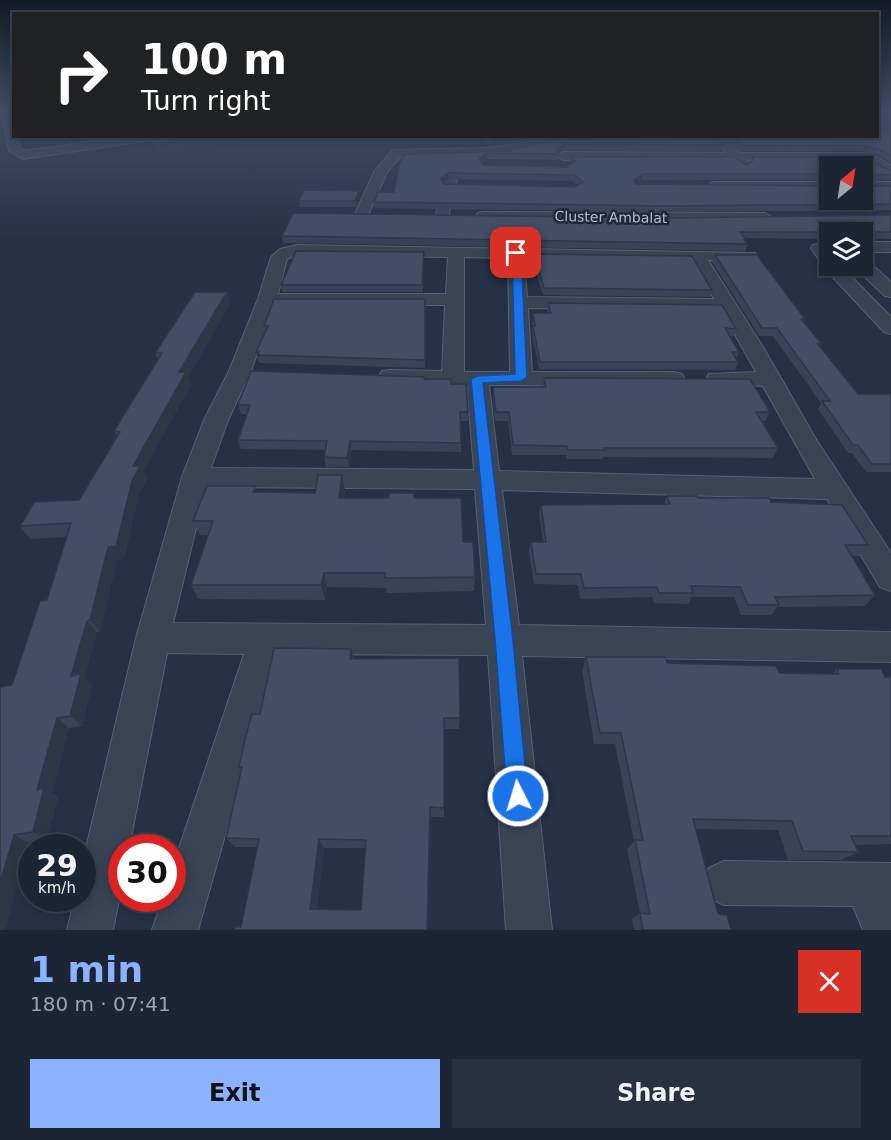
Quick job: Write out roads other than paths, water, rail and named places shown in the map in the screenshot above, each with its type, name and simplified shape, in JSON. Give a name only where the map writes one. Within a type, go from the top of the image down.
[{"type":"street","points":[[362,214],[377,178],[392,156],[398,154]]},
{"type":"street","points":[[416,154],[488,165]]},
{"type":"street","points":[[455,159],[480,154]]},
{"type":"street","points":[[559,154],[559,161],[621,156],[862,157],[873,160],[891,172]]},
{"type":"street","points":[[733,154],[765,185]]},
{"type":"street","points":[[621,156],[632,171]]},
{"type":"street","points":[[753,158],[788,186]]},
{"type":"street","name":"Cluster Ambalat","points":[[455,159],[455,185],[449,215],[583,212],[663,218],[783,217]]},
{"type":"street","points":[[698,186],[819,186]]},
{"type":"street","points":[[873,186],[891,186]]},
{"type":"street","points":[[652,202],[663,218]]},
{"type":"street","points":[[873,247],[891,247]]},
{"type":"street","points":[[90,930],[153,638],[195,477],[216,420],[251,372],[279,257],[286,252],[297,250],[751,256]]},
{"type":"street","points":[[456,252],[454,300],[465,379],[487,480],[504,640],[529,930]]},
{"type":"street","points":[[516,253],[521,377]]},
{"type":"street","points":[[697,256],[807,446],[891,578]]},
{"type":"street","points":[[873,275],[891,292]]},
{"type":"street","points":[[842,276],[891,328]]},
{"type":"street","points":[[267,299],[454,300]]},
{"type":"street","points":[[518,302],[727,305]]},
{"type":"street","points":[[370,376],[465,379],[521,377],[770,380]]},
{"type":"street","points":[[195,477],[487,480],[835,489]]},
{"type":"street","points":[[153,638],[504,640],[891,647]]},
{"type":"street","points":[[174,930],[265,639]]},
{"type":"street","points":[[724,883],[878,884],[887,930]]}]
